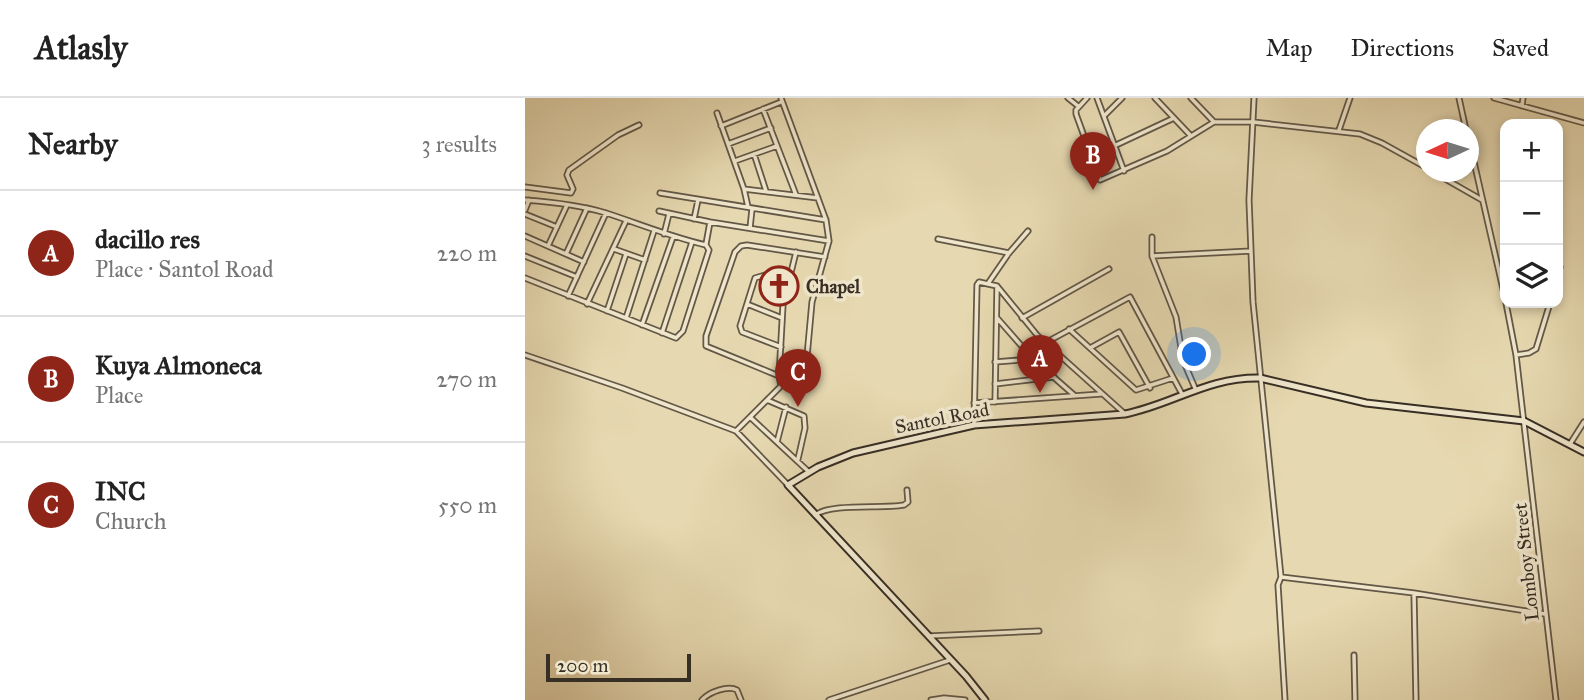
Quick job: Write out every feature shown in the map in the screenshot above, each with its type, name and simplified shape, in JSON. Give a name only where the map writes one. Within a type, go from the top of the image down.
[{"type":"street","points":[[1068,98],[1078,106]]},
{"type":"street","points":[[1087,98],[1078,106],[1076,114],[1099,180],[1167,151],[1214,122],[1253,122],[1339,131],[1372,138],[1416,162]]},
{"type":"street","points":[[1097,98],[1124,171]]},
{"type":"street","points":[[1104,116],[1122,98]]},
{"type":"street","points":[[1155,98],[1191,136]]},
{"type":"street","points":[[1191,98],[1214,122]]},
{"type":"street","points":[[1254,98],[1249,177],[1251,251],[1260,378],[1281,577],[1278,585],[1285,700]]},
{"type":"street","points":[[1339,131],[1350,98]]},
{"type":"street","points":[[1459,98],[1464,119]]},
{"type":"street","points":[[1493,98],[1584,123]]},
{"type":"street","points":[[1522,106],[1523,98]]},
{"type":"street","points":[[721,125],[781,100],[826,220],[829,241],[811,302],[806,375],[801,382],[781,386],[736,431]]},
{"type":"street","points":[[764,109],[796,195]]},
{"type":"street","points":[[717,113],[750,209],[750,229]]},
{"type":"street","points":[[1114,146],[1174,118]]},
{"type":"street","points":[[525,187],[571,193],[573,189],[567,175],[569,170],[618,135],[639,125]]},
{"type":"street","points":[[728,144],[771,128]]},
{"type":"street","points":[[734,161],[777,146]]},
{"type":"street","points":[[754,154],[766,191]]},
{"type":"street","points":[[1450,182],[1482,200]]},
{"type":"street","points":[[1478,182],[1500,275]]},
{"type":"street","points":[[744,189],[818,198]]},
{"type":"street","points":[[660,192],[826,220]]},
{"type":"street","points":[[557,227],[525,212],[527,200],[587,208],[673,237],[706,245]]},
{"type":"street","points":[[694,219],[698,200]]},
{"type":"street","points":[[548,246],[567,205]]},
{"type":"street","points":[[566,254],[587,208]]},
{"type":"street","points":[[659,211],[829,241]]},
{"type":"street","points":[[568,296],[606,213]]},
{"type":"street","points":[[664,234],[669,214]]},
{"type":"street","points":[[587,304],[626,220]]},
{"type":"street","points":[[525,278],[676,338],[683,331],[708,253],[706,245],[710,222]]},
{"type":"street","points":[[626,318],[654,231]]},
{"type":"street","points":[[989,283],[1009,253],[1028,232]]},
{"type":"street","points":[[525,236],[585,262]]},
{"type":"street","points":[[642,325],[673,237]]},
{"type":"street","points":[[1152,237],[1152,256],[1176,317],[1182,360],[1195,388]]},
{"type":"street","points":[[938,239],[1009,253]]},
{"type":"street","points":[[662,333],[692,242]]},
{"type":"street","points":[[779,376],[706,346],[705,341],[735,252],[747,245],[825,257]]},
{"type":"street","points":[[613,249],[645,260]]},
{"type":"street","points":[[1152,256],[1251,251]]},
{"type":"street","points":[[781,386],[779,376],[782,318],[788,279],[796,252]]},
{"type":"street","points":[[606,312],[626,254]]},
{"type":"street","points":[[525,256],[577,277]]},
{"type":"street","points":[[1022,318],[1109,269]]},
{"type":"street","points":[[781,346],[740,331],[740,326],[757,276],[788,279]]},
{"type":"street","points":[[974,425],[979,282],[997,286],[1045,343],[1125,414]]},
{"type":"street","points":[[995,402],[997,286]]},
{"type":"street","points":[[1045,343],[1129,297],[1182,394]]},
{"type":"street","points":[[747,304],[782,318]]},
{"type":"street","points":[[1507,308],[1524,421],[1584,452]]},
{"type":"street","points":[[1516,355],[1529,354],[1536,349],[1548,308]]},
{"type":"street","points":[[997,318],[1033,359],[1074,395]]},
{"type":"street","points":[[1069,329],[1136,390],[1173,378]]},
{"type":"street","points":[[1090,348],[1119,332],[1150,387]]},
{"type":"street","points":[[525,355],[736,431],[929,636],[985,700]]},
{"type":"street","points":[[995,362],[1033,359]]},
{"type":"street","points":[[995,384],[1054,377]]},
{"type":"street","name":"Santol Road","points":[[788,485],[809,472],[853,453],[974,425],[1125,414],[1195,388],[1234,379],[1260,378],[1366,403],[1524,421]]},
{"type":"street","points":[[974,404],[1102,394]]},
{"type":"street","points":[[767,400],[804,416],[798,459]]},
{"type":"street","points":[[777,442],[786,407]]},
{"type":"street","points":[[750,417],[809,472]]},
{"type":"street","name":"Lomboy Street","points":[[1524,421],[1556,700]]},
{"type":"street","points":[[1569,444],[1584,422]]},
{"type":"street","points":[[815,514],[828,508],[904,505],[908,502],[907,490]]},
{"type":"street","points":[[1281,577],[1414,593],[1545,614]]},
{"type":"street","points":[[1414,593],[1416,700]]},
{"type":"street","points":[[929,636],[1039,631]]},
{"type":"street","points":[[1354,655],[1355,700]]},
{"type":"street","points":[[829,700],[950,660]]},
{"type":"street","points":[[702,700],[706,695],[736,688],[741,700]]},
{"type":"street","points":[[718,691],[720,700]]},
{"type":"street","points":[[932,700],[965,700]]},
{"type":"place","name":"Kuya Almoneca","points":[[1093,190]]},
{"type":"place","name":"Chapel","points":[[779,286]]},
{"type":"place","name":"dacillo res","points":[[1040,393]]},
{"type":"place","name":"INC","points":[[798,407]]}]
